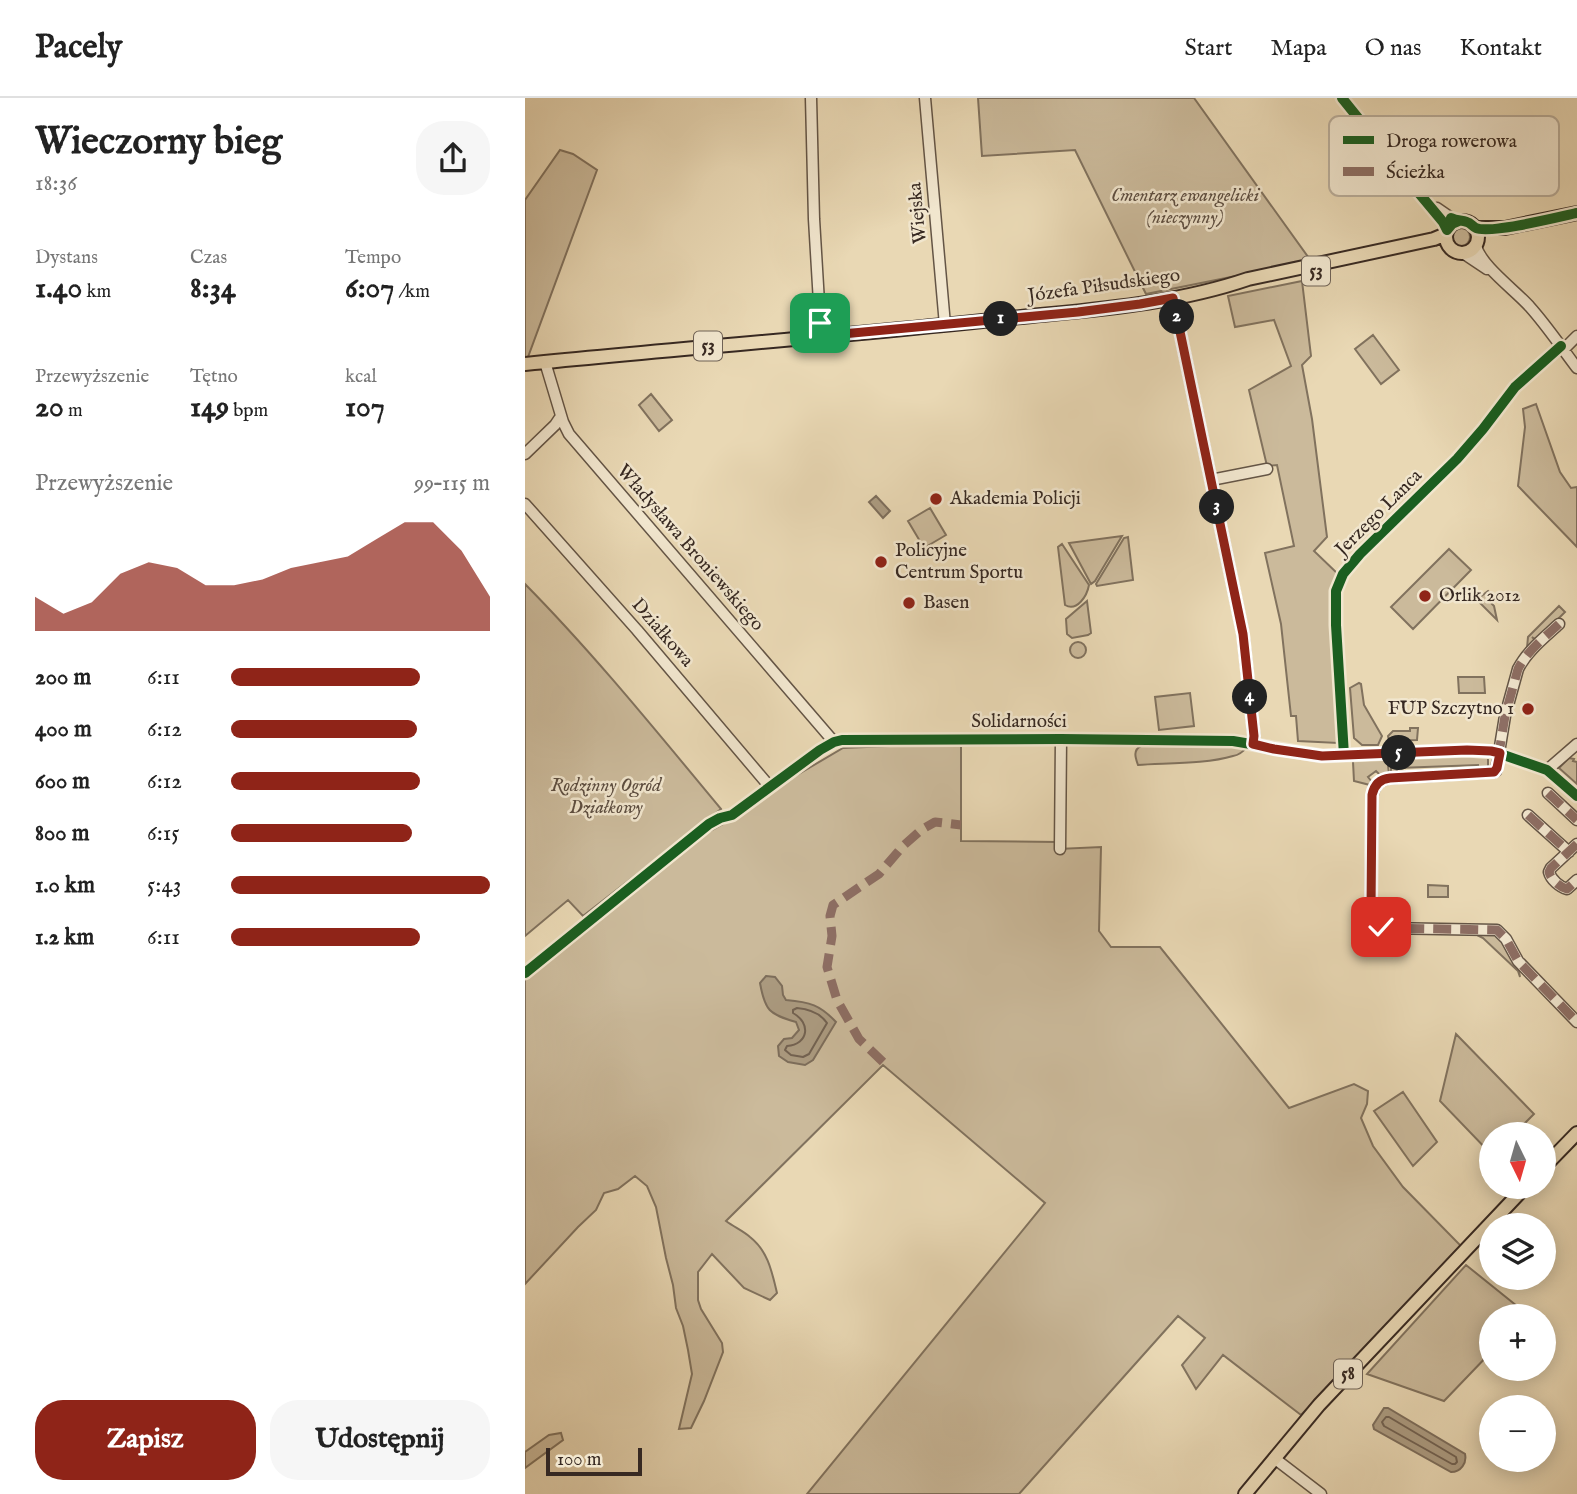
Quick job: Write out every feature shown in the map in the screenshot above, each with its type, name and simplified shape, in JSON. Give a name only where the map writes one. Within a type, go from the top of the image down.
[{"type":"main road","points":[[1447,236],[1453,251],[1463,253],[1470,251],[1476,237],[1577,213]]},
{"type":"main road","name":"53","points":[[1447,236],[1452,224],[1459,221]]},
{"type":"main road","points":[[1459,221],[1468,222],[1476,237]]},
{"type":"main road","name":"Józefa Piłsudskiego","points":[[526,364],[1115,308],[1225,287],[1248,279],[1447,236]]},
{"type":"main road","points":[[1556,1155],[1577,1133]]},
{"type":"main road","name":"58","points":[[1245,1494],[1310,1414],[1514,1199]]},
{"type":"street","points":[[811,98],[821,336]]},
{"type":"street","name":"Wiejska","points":[[925,98],[946,325]]},
{"type":"street","points":[[1342,98],[1357,116]]},
{"type":"street","points":[[1422,196],[1443,222],[1447,236]]},
{"type":"street","points":[[1425,200],[1459,221]]},
{"type":"street","points":[[1476,237],[1478,254],[1530,307],[1577,368]]},
{"type":"street","points":[[1463,253],[1496,274]]},
{"type":"street","points":[[1173,298],[1243,634],[1253,744]]},
{"type":"street","name":"Jerzego Lanca","points":[[1344,755],[1336,616],[1336,591],[1340,580],[1360,554],[1466,449],[1515,387],[1533,371],[1554,361],[1577,336]]},
{"type":"street","name":"Władysława Broniewskiego","points":[[545,362],[569,434],[834,742]]},
{"type":"street","points":[[525,454],[561,416]]},
{"type":"street","points":[[1211,480],[1267,469]]},
{"type":"street","name":"Działkowa","points":[[525,504],[637,630],[770,787]]},
{"type":"street","points":[[1559,624],[1520,664],[1505,716],[1500,753],[1494,772],[1390,778],[1375,785],[1372,795],[1371,909],[1378,925],[1384,928],[1497,930],[1504,936],[1518,961],[1577,1022]]},
{"type":"street","points":[[1060,849],[1061,739]]},
{"type":"street","name":"Solidarności","points":[[525,973],[709,824],[732,815],[820,750],[842,740],[1233,741],[1312,755],[1491,751],[1547,771],[1577,796]]},
{"type":"street","points":[[1547,771],[1577,744]]},
{"type":"street","points":[[1548,793],[1577,820]]},
{"type":"street","points":[[1528,815],[1569,852]]},
{"type":"street","points":[[1577,844],[1549,872],[1550,876],[1567,890],[1577,880]]},
{"type":"street","points":[[1274,1458],[1321,1494]]},
{"type":"green space","name":"Cmentarz ewangelicki (nieczynny)","points":[[978,98],[1194,98],[1311,261],[1146,294],[1075,150],[982,156]]},
{"type":"green space","points":[[560,150],[573,154],[597,170],[528,357],[525,357],[525,200]]},
{"type":"green space","points":[[1457,228],[1465,228],[1470,237],[1468,244],[1457,246],[1452,241],[1452,233]]},
{"type":"green space","points":[[1302,281],[1311,356],[1302,365],[1312,419],[1327,537],[1314,551],[1338,574],[1332,590],[1338,743],[1298,741],[1296,716],[1291,716],[1281,624],[1265,553],[1294,546],[1277,465],[1267,466],[1249,390],[1291,366],[1274,320],[1235,327],[1228,296]]},
{"type":"green space","points":[[1373,335],[1399,370],[1381,384],[1355,349]]},
{"type":"green space","points":[[651,394],[672,420],[659,431],[639,405]]},
{"type":"green space","points":[[1536,404],[1560,472],[1571,488],[1577,487],[1577,547],[1518,486],[1525,427],[1523,409]]},
{"type":"green space","points":[[930,508],[946,535],[924,548],[908,521]]},
{"type":"green space","points":[[1122,536],[1095,581],[1091,584],[1069,543]]},
{"type":"green space","points":[[1128,537],[1133,580],[1097,586],[1124,538]]},
{"type":"green space","points":[[1062,544],[1089,585],[1084,598],[1077,605],[1069,607],[1065,605],[1058,547]]},
{"type":"green space","name":"Orlik 2012","points":[[1449,549],[1471,570],[1413,629],[1391,607]]},
{"type":"green space","name":"Rodzinny Ogród Działkowy","points":[[525,584],[601,666],[721,809],[583,916],[568,900],[525,936]]},
{"type":"green space","points":[[1488,591],[1493,597],[1491,603],[1497,620],[1475,598],[1476,594],[1480,597]]},
{"type":"green space","points":[[1087,601],[1091,633],[1072,638],[1067,634],[1066,619]]},
{"type":"green space","points":[[1559,606],[1565,612],[1537,640],[1532,637],[1536,641],[1527,648],[1528,637]]},
{"type":"green space","points":[[1075,642],[1081,642],[1086,650],[1084,656],[1075,658],[1070,653],[1070,647]]},
{"type":"green space","points":[[1458,677],[1484,677],[1485,693],[1459,693]]},
{"type":"green space","points":[[1359,683],[1364,705],[1382,736],[1378,745],[1362,745],[1354,738],[1350,688]]},
{"type":"green space","points":[[1190,693],[1194,726],[1159,730],[1155,697]]},
{"type":"green space","points":[[1410,728],[1418,728],[1417,740],[1389,741],[1388,736],[1393,731],[1410,731]]},
{"type":"green space","points":[[961,743],[961,841],[1058,842],[1058,849],[1101,847],[1099,931],[1111,947],[1160,947],[1289,1108],[1354,1084],[1368,1091],[1367,1104],[1361,1118],[1373,1146],[1403,1187],[1461,1246],[1443,1269],[1301,1415],[1223,1355],[1196,1389],[1182,1365],[1205,1338],[1178,1316],[1019,1494],[807,1494],[1045,1203],[883,1065],[726,1221],[747,1235],[761,1249],[768,1262],[777,1293],[770,1300],[744,1288],[712,1254],[698,1272],[698,1300],[722,1343],[723,1352],[691,1428],[679,1429],[692,1374],[656,1207],[647,1186],[635,1176],[618,1189],[604,1193],[596,1210],[525,1284],[525,978],[696,839],[750,809],[785,782],[843,748]]},
{"type":"green space","points":[[1141,746],[1247,747],[1237,755],[1211,761],[1138,765],[1136,752]]},
{"type":"green space","points":[[1488,755],[1488,768],[1478,765],[1398,768],[1391,774],[1391,757]]},
{"type":"green space","points":[[1387,757],[1389,774],[1380,775],[1376,771],[1368,777],[1372,782],[1370,785],[1354,781],[1353,762],[1356,758]]},
{"type":"green space","points":[[1569,758],[1577,762],[1577,784],[1559,768]]},
{"type":"green space","points":[[1428,885],[1448,886],[1448,897],[1428,897]]},
{"type":"green space","points":[[1477,935],[1500,937],[1513,956],[1518,967],[1520,977],[1518,971]]},
{"type":"green space","points":[[1456,1034],[1534,1114],[1526,1122],[1479,1122],[1479,1142],[1440,1101]]},
{"type":"green space","points":[[1403,1092],[1437,1142],[1413,1166],[1374,1111]]},
{"type":"green space","points":[[1466,1265],[1479,1275],[1479,1290],[1497,1290],[1515,1304],[1479,1304],[1479,1365],[1444,1401],[1367,1374]]},
{"type":"green space","points":[[561,1433],[563,1440],[525,1468],[525,1452],[549,1435]]},
{"type":"water","points":[[876,496],[890,511],[883,518],[869,502]]},
{"type":"water","points":[[766,976],[775,977],[782,986],[786,1000],[814,1005],[836,1022],[813,1060],[805,1065],[788,1062],[779,1056],[778,1046],[784,1039],[792,1038],[799,1030],[796,1022],[774,1014],[766,1006],[760,983]]},
{"type":"water","points":[[1384,1408],[1465,1454],[1462,1466],[1451,1472],[1374,1429],[1373,1425]]},
{"type":"marked path","points":[[1559,624],[1531,650],[1518,669],[1505,716],[1496,771],[1390,778],[1382,780],[1375,788],[1372,799],[1371,909],[1375,922],[1384,928],[1497,930],[1506,939],[1518,961],[1577,1022]]},
{"type":"marked path","points":[[1548,793],[1577,820]]},
{"type":"marked path","points":[[1528,815],[1569,852]]},
{"type":"marked path","points":[[883,1062],[859,1039],[837,1000],[827,967],[833,905],[879,874],[921,830],[935,822],[961,825]]},
{"type":"marked path","points":[[1577,844],[1549,872],[1556,883],[1567,889],[1577,880]]},
{"type":"cycle path","points":[[1342,98],[1357,116]]},
{"type":"cycle path","points":[[1421,196],[1447,230],[1459,221]]},
{"type":"cycle path","points":[[1451,218],[1467,222],[1476,228],[1495,229],[1577,213]]},
{"type":"cycle path","points":[[1344,755],[1336,625],[1336,591],[1343,574],[1457,459],[1515,387],[1561,346]]},
{"type":"cycle path","points":[[525,973],[709,824],[732,815],[820,750],[842,740],[1233,741],[1322,756],[1467,750],[1495,752],[1547,770],[1577,796]]},
{"type":"place","name":"Akademia Policji","points":[[936,499]]},
{"type":"place","name":"Policyjne Centrum Sportu","points":[[881,562]]},
{"type":"place","name":"Orlik 2012","points":[[1425,596]]},
{"type":"place","name":"Basen","points":[[909,603]]},
{"type":"place","name":"FUP Szczytno 1","points":[[1528,709]]},
{"type":"route","points":[[820,323],[821,336],[1078,312],[1173,298],[1243,634],[1253,744],[1322,756],[1467,750],[1500,753],[1494,772],[1390,778],[1375,785],[1372,795],[1371,909],[1375,922],[1381,927]]}]
